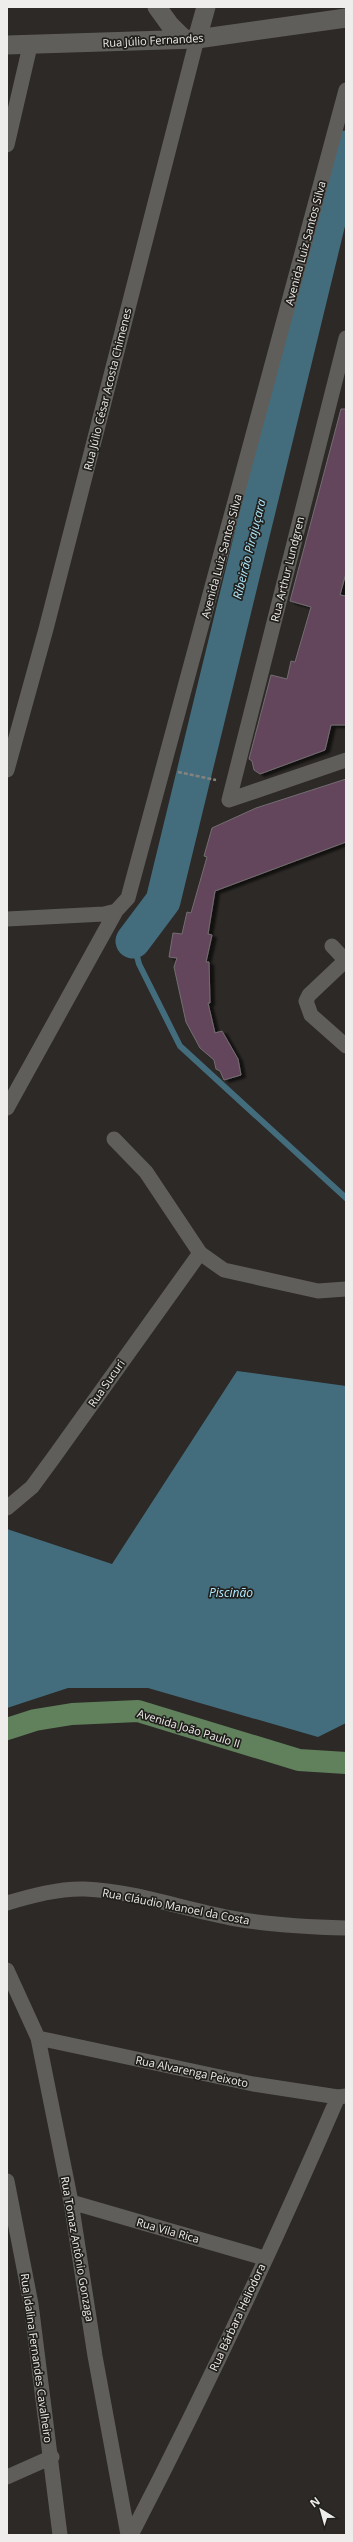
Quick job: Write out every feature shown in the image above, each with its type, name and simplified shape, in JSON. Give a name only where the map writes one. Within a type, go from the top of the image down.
[{"type":"main road","name":"Avenida João Paulo II","points":[[7,1729],[35,1720],[72,1714],[138,1711],[299,1760],[346,1763]]},
{"type":"street","points":[[157,7],[170,25],[191,39]]},
{"type":"street","name":"Rua Júlio César Acosta Chimenes","points":[[7,770],[48,622],[191,39],[206,7]]},
{"type":"street","name":"Rua Júlio Fernandes","points":[[7,45],[30,46],[191,39],[346,18]]},
{"type":"street","points":[[7,145],[30,46]]},
{"type":"street","name":"Avenida Luiz Santos Silva","points":[[7,1108],[116,911],[128,898],[132,888],[346,90]]},
{"type":"street","name":"Rua Arthur Lundgren","points":[[346,338],[228,800],[346,760]]},
{"type":"street","points":[[7,919],[86,916],[116,911]]},
{"type":"street","points":[[332,946],[346,960],[309,995],[306,1001],[312,1015],[346,1046]]},
{"type":"street","points":[[114,1139],[146,1172],[200,1253],[224,1270],[262,1280],[318,1291],[346,1289]]},
{"type":"street","name":"Rua Sucuri","points":[[7,1508],[32,1487],[200,1253]]},
{"type":"street","name":"Rua Cláudio Manoel da Costa","points":[[7,1903],[60,1891],[84,1889],[165,1902],[250,1921],[346,1928]]},
{"type":"street","name":"Rua Tomaz Antônio Gonzaga","points":[[7,1970],[38,2038],[71,2202],[95,2356],[128,2535]]},
{"type":"street","name":"Rua Alvarenga Peixoto","points":[[38,2038],[253,2084],[342,2097]]},
{"type":"street","name":"Rua Bárbara Heliodora","points":[[131,2535],[342,2097]]},
{"type":"street","name":"Rua Idalina Fernandes Cavalheiro","points":[[7,2181],[31,2304],[52,2457],[60,2535]]},
{"type":"street","name":"Rua Vila Rica","points":[[71,2202],[264,2258]]},
{"type":"street","points":[[7,2477],[52,2457]]},
{"type":"path","points":[[179,772],[215,780]]},
{"type":"water","name":"Piscinão","points":[[237,1371],[346,1386],[346,1723],[318,1737],[148,1688],[68,1688],[7,1708],[7,1529],[112,1564]]},
{"type":"building","points":[[341,409],[346,409],[346,573],[340,595],[346,596],[346,725],[331,725],[325,750],[260,774],[254,770],[252,761],[249,759],[271,675],[287,679],[291,661],[295,662],[311,607],[290,601]]},
{"type":"building","points":[[346,779],[346,842],[215,891],[208,934],[212,935],[206,962],[209,962],[210,1003],[208,1003],[215,1033],[222,1031],[238,1059],[241,1075],[224,1080],[220,1071],[216,1069],[214,1060],[200,1048],[186,1022],[174,967],[177,958],[169,957],[173,933],[182,934],[187,912],[191,913],[207,857],[204,856],[212,828],[256,808]]},
{"type":"waterway","name":"Ribeirão Pirajuçara","points":[[133,941],[163,901],[346,148]]},
{"type":"waterway","points":[[133,941],[139,964],[180,1046],[346,1198]]}]
